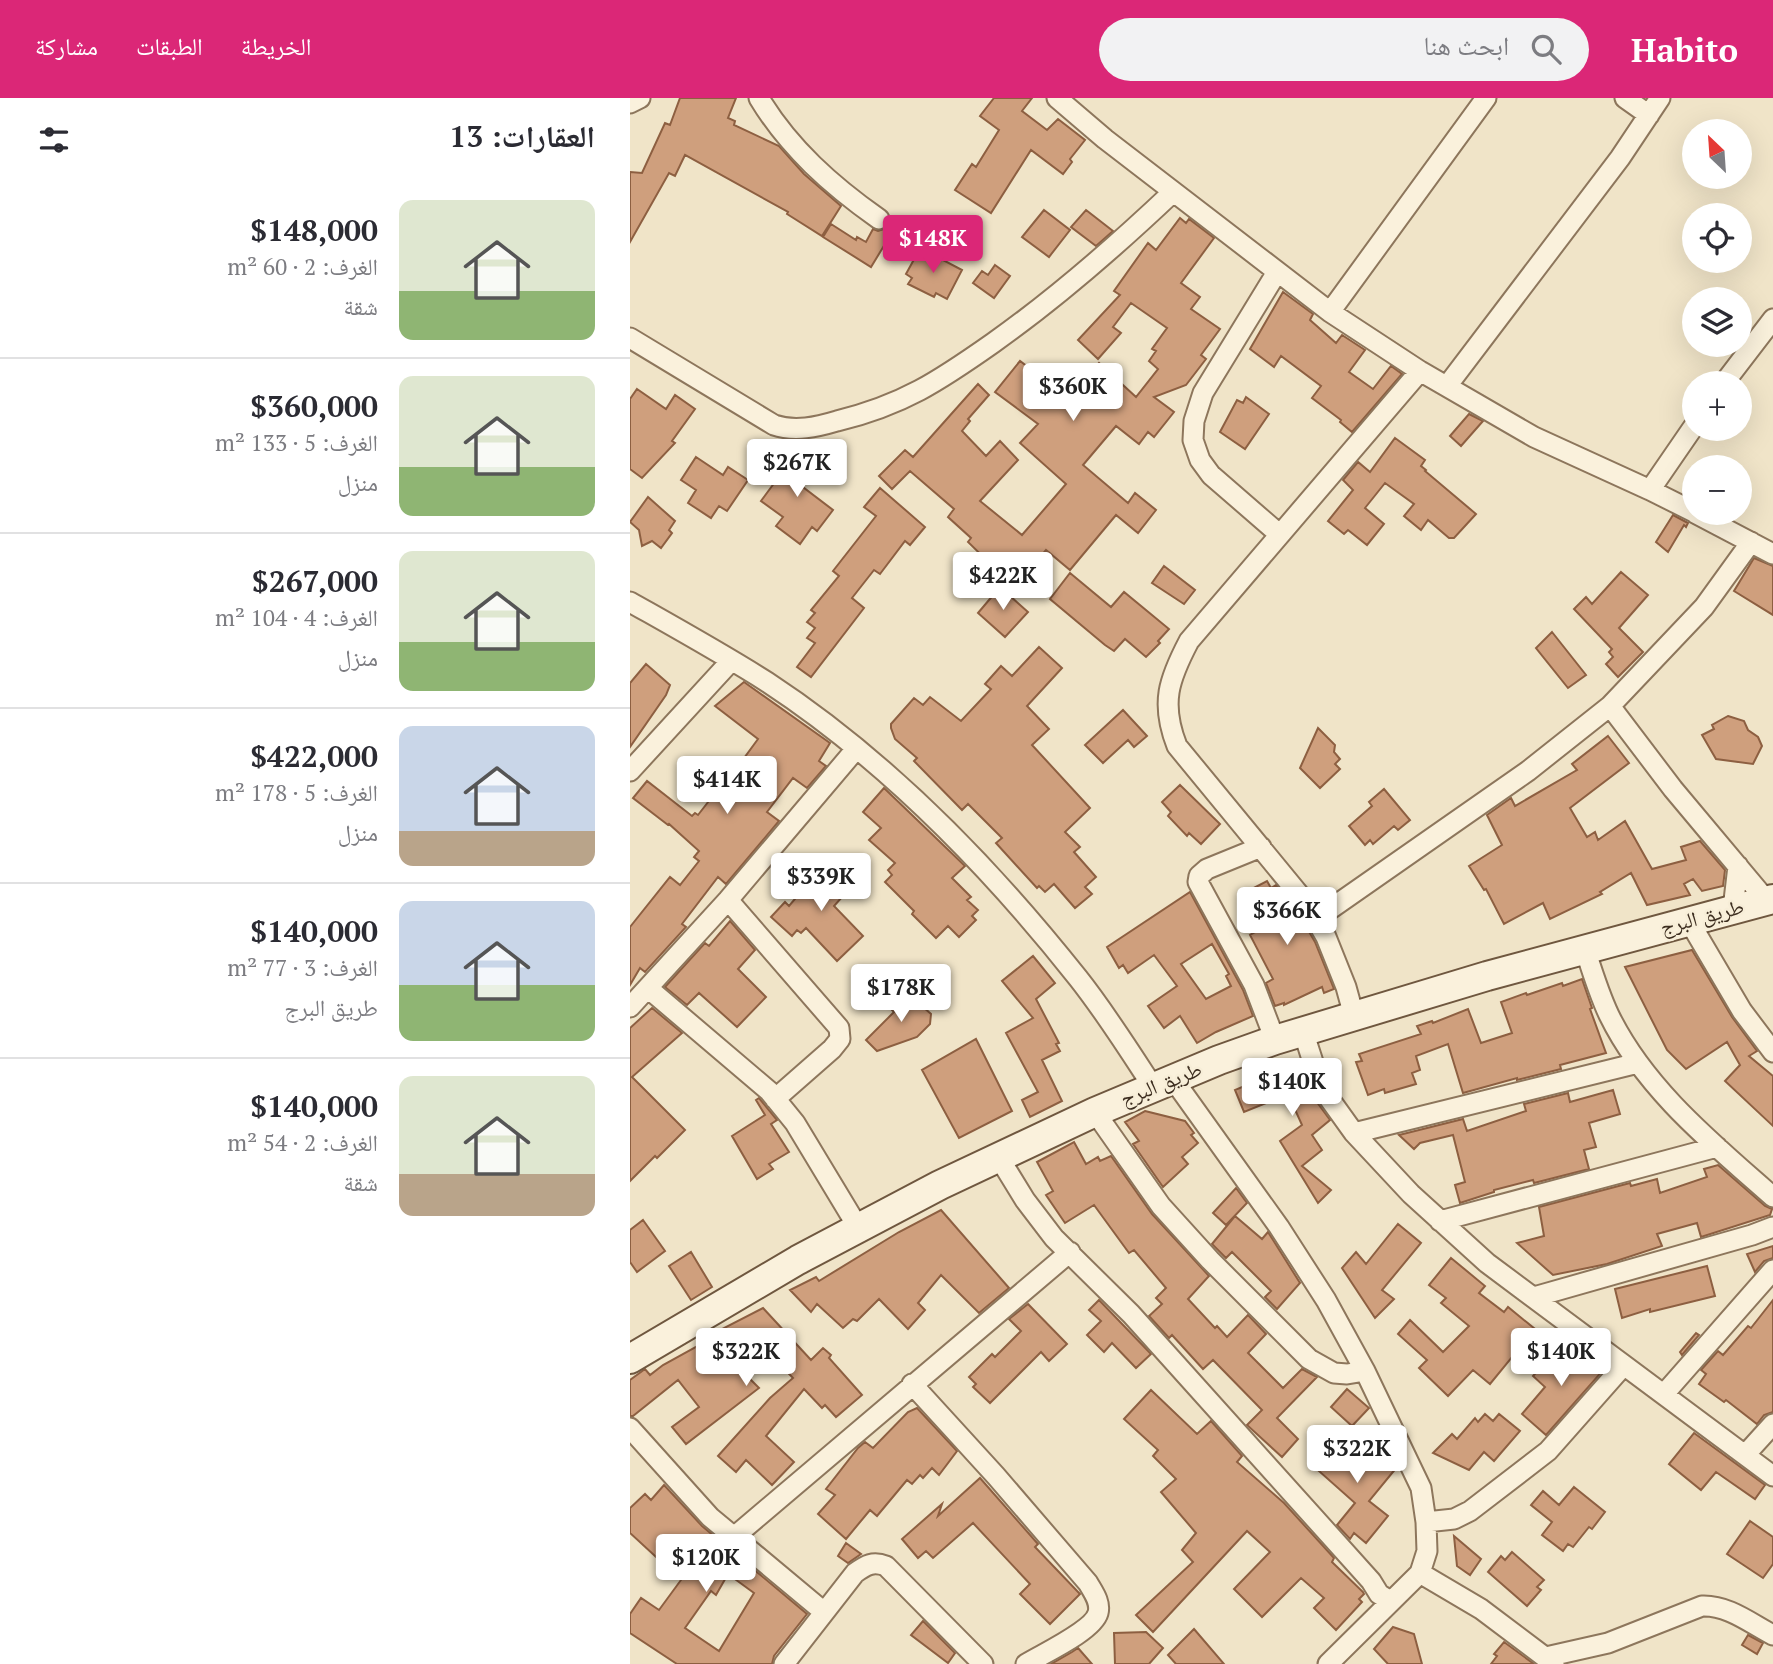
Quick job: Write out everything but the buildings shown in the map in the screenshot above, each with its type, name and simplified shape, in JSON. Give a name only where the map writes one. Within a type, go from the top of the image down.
[{"type":"street","points":[[630,103],[640,98]]},
{"type":"street","points":[[759,98],[803,155],[837,189],[879,219]]},
{"type":"street","points":[[1057,98],[1105,139],[1330,312],[1420,371],[1534,437],[1682,507]]},
{"type":"street","points":[[1330,312],[1486,98]]},
{"type":"street","points":[[1447,386],[1620,158],[1655,106],[1625,98]]},
{"type":"street","points":[[630,338],[763,418],[785,428],[807,428],[868,414],[940,380],[1043,308],[1101,260],[1173,192]]},
{"type":"street","points":[[1277,272],[1203,393],[1194,421],[1193,440],[1200,460],[1211,475],[1279,534]]},
{"type":"street","points":[[1733,371],[1773,318]]},
{"type":"street","points":[[1354,1016],[1341,975],[1316,919],[1307,904],[1177,746],[1168,724],[1167,698],[1172,672],[1189,641],[1420,371]]},
{"type":"street","points":[[1650,490],[1684,441]]},
{"type":"street","points":[[1718,525],[1773,554]]},
{"type":"street","points":[[1316,919],[1528,771],[1610,706],[1704,607],[1751,542]]},
{"type":"street","points":[[630,602],[768,683],[856,748],[921,806],[1027,915],[1279,1227],[1332,1311],[1365,1371],[1421,1488],[1426,1522],[1427,1551],[1420,1573],[1328,1664]]},
{"type":"street","points":[[630,771],[731,660]]},
{"type":"street","points":[[1610,706],[1673,789],[1770,900]]},
{"type":"street","points":[[630,1007],[728,900],[856,748]]},
{"type":"street","points":[[1261,847],[1207,869],[1199,876],[1198,882],[1254,985],[1275,1040]]},
{"type":"street","points":[[1733,909],[1738,866]]},
{"type":"street","points":[[728,900],[839,1028],[840,1040],[832,1049],[775,1098]]},
{"type":"street","name":"طريق البرج","points":[[630,1359],[747,1289],[998,1156],[1163,1083],[1303,1031],[1584,949],[1770,900]]},
{"type":"street","points":[[1689,921],[1742,1011],[1773,1052]]},
{"type":"street","points":[[1584,949],[1609,1015],[1638,1063],[1680,1113],[1771,1191]]},
{"type":"street","points":[[649,989],[775,1098],[795,1123],[859,1229]]},
{"type":"street","points":[[1303,1031],[1321,1087],[1354,1133],[1382,1166],[1440,1221],[1487,1263],[1773,1476]]},
{"type":"street","points":[[1354,1133],[1638,1063]]},
{"type":"street","points":[[1095,1112],[1161,1206],[1210,1260],[1309,1359],[1334,1373],[1365,1371]]},
{"type":"street","points":[[1440,1221],[1717,1147]]},
{"type":"street","points":[[998,1156],[1054,1238],[1131,1314],[1281,1479],[1371,1581],[1379,1594],[1390,1601]]},
{"type":"street","points":[[1534,1297],[1773,1227]]},
{"type":"street","points":[[734,1537],[1070,1252]]},
{"type":"street","points":[[1664,1394],[1773,1270]]},
{"type":"street","points":[[1426,1522],[1454,1519],[1470,1511],[1548,1451],[1624,1365]]},
{"type":"street","points":[[912,1384],[996,1476],[1096,1596],[1098,1613],[1091,1625],[1026,1664]]},
{"type":"street","points":[[1745,1455],[1773,1424]]},
{"type":"street","points":[[630,1428],[710,1517],[824,1612]]},
{"type":"street","points":[[785,1664],[855,1573],[877,1563],[886,1566],[983,1664]]},
{"type":"street","points":[[1420,1573],[1481,1609],[1550,1661],[1608,1643],[1702,1606],[1716,1606],[1727,1610],[1773,1635]]}]
